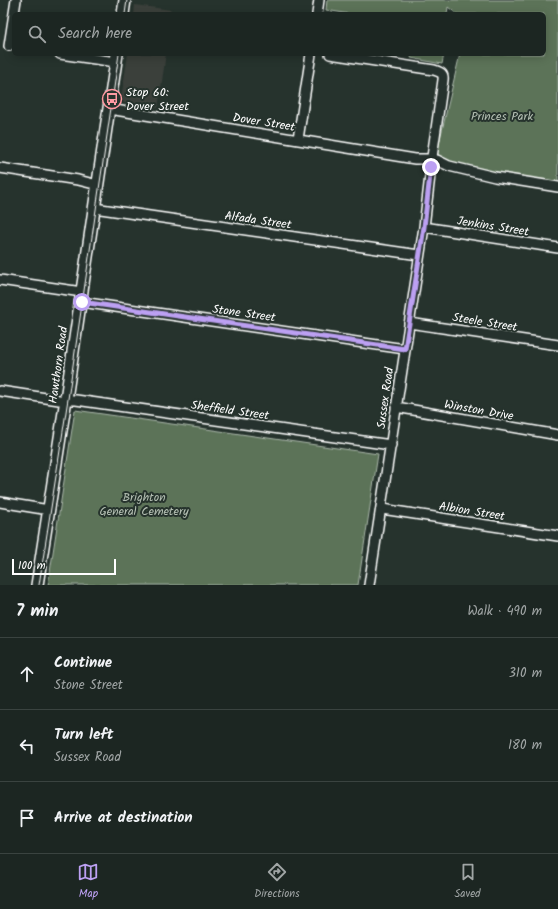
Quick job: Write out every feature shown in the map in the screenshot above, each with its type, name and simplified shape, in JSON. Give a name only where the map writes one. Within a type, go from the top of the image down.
[{"type":"main road","points":[[123,12],[125,0]]},
{"type":"main road","name":"Hawthorn Road","points":[[37,585],[116,58]]},
{"type":"street","points":[[14,12],[16,0]]},
{"type":"street","points":[[317,12],[319,0]]},
{"type":"street","points":[[8,46],[12,23]]},
{"type":"street","points":[[88,56],[116,58]]},
{"type":"street","points":[[298,139],[311,56]]},
{"type":"street","name":"Sussex Road","points":[[343,56],[434,70],[442,74],[443,80],[424,227],[370,585]]},
{"type":"street","name":"Dover Street","points":[[109,109],[415,159],[495,177],[558,187]]},
{"type":"street","points":[[0,168],[98,183]]},
{"type":"street","name":"Alfada Street","points":[[94,208],[419,255]]},
{"type":"street","name":"Jenkins Street","points":[[424,227],[558,248]]},
{"type":"street","name":"Stone Street","points":[[0,280],[81,297],[405,349]]},
{"type":"street","name":"Steele Street","points":[[409,322],[558,345]]},
{"type":"street","name":"Sheffield Street","points":[[0,391],[59,400],[66,399],[84,401],[391,445]]},
{"type":"street","name":"Winston Drive","points":[[396,407],[558,436]]},
{"type":"street","points":[[0,502],[49,510]]},
{"type":"street","name":"Albion Street","points":[[382,509],[558,536]]},
{"type":"shaded area","points":[[135,5],[172,10],[172,12],[134,12]]},
{"type":"shaded area","points":[[128,56],[166,56],[158,108],[124,103],[121,99]]},
{"type":"green space","name":"Princes Park","points":[[327,0],[558,0],[558,182],[496,173],[444,160],[439,157],[437,152],[460,56],[546,56],[546,12],[454,12],[448,7],[447,12],[338,12],[326,10]]},
{"type":"green space","points":[[412,56],[444,56],[442,64],[411,58]]},
{"type":"green space","name":"Brighton General Cemetery","points":[[75,410],[378,454],[358,585],[48,585]]},
{"type":"tram line","points":[[125,12],[127,0]]},
{"type":"tram line","points":[[39,585],[119,56]]},
{"type":"place","name":"Stop 60: Dover Street","points":[[112,99]]},
{"type":"route","points":[[82,302],[405,349],[424,227],[431,167]]}]
